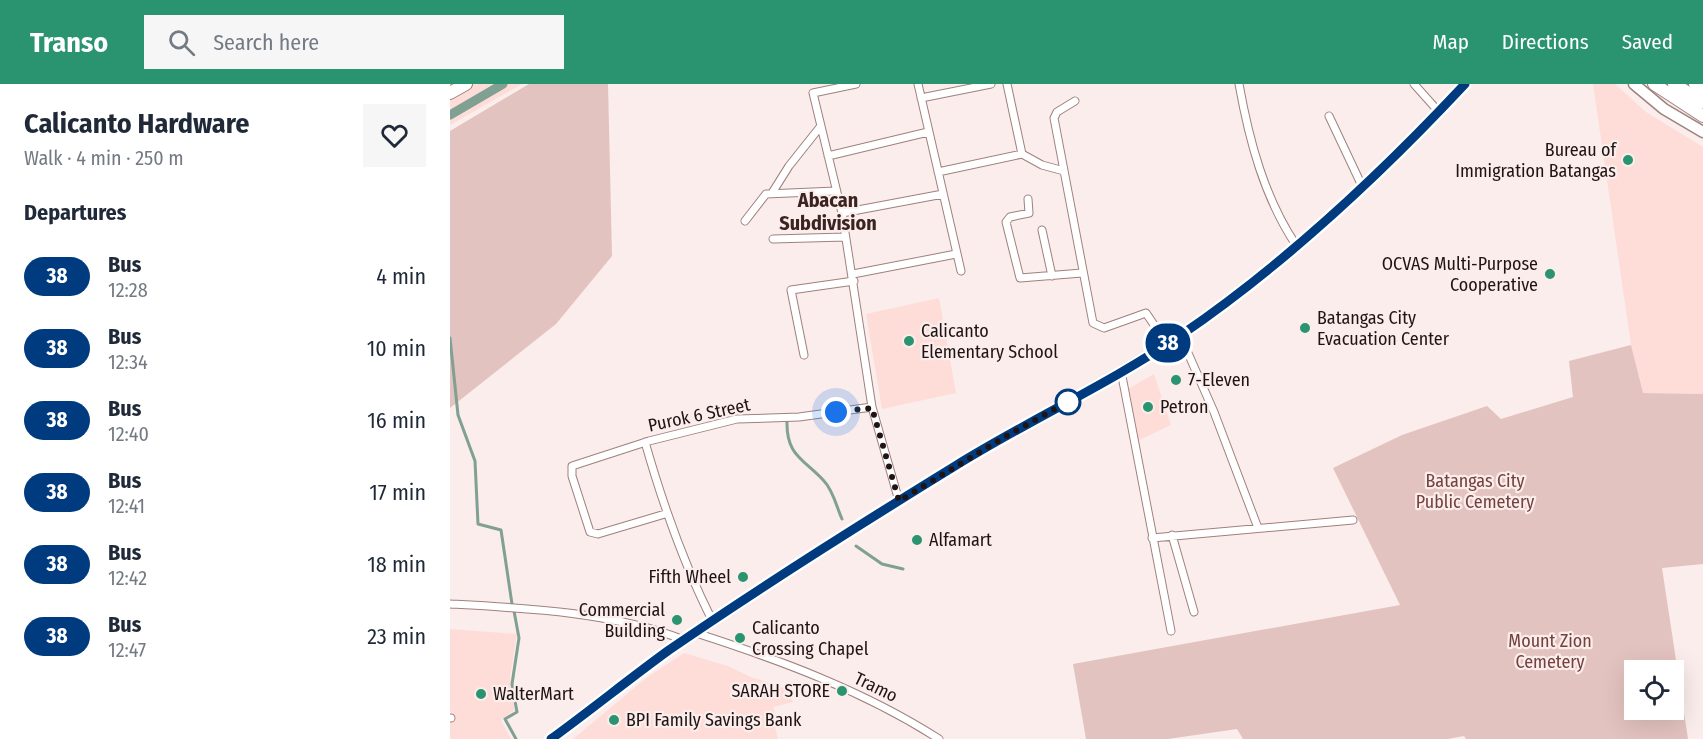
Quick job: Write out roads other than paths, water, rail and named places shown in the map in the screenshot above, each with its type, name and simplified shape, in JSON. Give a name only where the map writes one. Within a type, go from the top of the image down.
[{"type":"highway","points":[[450,93],[465,84]]},
{"type":"highway","points":[[1654,84],[1703,116]]},
{"type":"highway","points":[[1674,84],[1703,102]]},
{"type":"main road","points":[[551,739],[684,640],[899,501],[1180,335],[1239,292],[1296,245],[1362,186],[1465,84]]},
{"type":"main road","points":[[1634,84],[1664,109],[1703,132]]},
{"type":"main road","points":[[1694,84],[1703,90]]},
{"type":"street","points":[[856,84],[813,93],[842,213],[872,408],[899,501]]},
{"type":"street","points":[[918,84],[961,271]]},
{"type":"street","points":[[921,98],[991,84]]},
{"type":"street","points":[[1007,84],[1022,154]]},
{"type":"street","points":[[1239,84],[1257,164],[1280,219],[1296,245]]},
{"type":"street","points":[[1414,84],[1439,112]]},
{"type":"street","points":[[1075,101],[1057,112],[1054,118],[1082,273],[1095,325],[1107,327],[1146,313],[1167,344]]},
{"type":"street","points":[[1329,116],[1362,186]]},
{"type":"street","points":[[772,193],[789,166],[820,127]]},
{"type":"street","points":[[828,156],[928,132]]},
{"type":"street","points":[[938,172],[1022,154],[1042,165],[1064,171]]},
{"type":"street","points":[[745,221],[766,194],[836,191]]},
{"type":"street","points":[[842,213],[943,194]]},
{"type":"street","points":[[1028,199],[1029,213],[1010,218],[1006,222],[1018,273],[1023,279],[1082,273]]},
{"type":"street","points":[[1042,230],[1052,276]]},
{"type":"street","points":[[772,239],[845,237]]},
{"type":"street","points":[[804,355],[791,290],[956,254]]},
{"type":"street","points":[[1180,335],[1214,412],[1258,528]]},
{"type":"street","points":[[1121,371],[1171,631]]},
{"type":"street","name":"Purok 6 Street","points":[[665,514],[598,534],[590,532],[572,476],[572,465],[645,442],[748,417],[799,417],[872,408]]},
{"type":"street","points":[[645,442],[665,514],[693,582],[713,621]]},
{"type":"street","points":[[1152,538],[1353,520]]},
{"type":"street","points":[[1172,535],[1194,612]]},
{"type":"street","points":[[450,604],[552,610],[660,630],[684,640]]},
{"type":"street","name":"Tramo","points":[[696,633],[800,668],[883,706],[939,739]]},
{"type":"waterway","points":[[450,115],[503,84]]},
{"type":"waterway","points":[[450,338],[458,415],[475,461],[478,524],[501,530],[512,604]]},
{"type":"waterway","points":[[787,421],[787,433],[793,450],[827,485],[842,519]]},
{"type":"waterway","points":[[856,546],[882,564],[903,569]]},
{"type":"waterway","points":[[514,611],[519,638],[512,684],[517,712],[505,719],[516,739]]},
{"type":"place","name":"Bureau of Immigration Batangas","points":[[1628,160]]},
{"type":"place","name":"OCVAS Multi-Purpose Cooperative","points":[[1550,274]]},
{"type":"place","name":"Batangas City Evacuation Center","points":[[1305,328]]},
{"type":"place","name":"Calicanto Elementary School","points":[[909,341]]},
{"type":"place","name":"7-Eleven","points":[[1176,380]]},
{"type":"place","name":"Petron","points":[[1148,407]]},
{"type":"place","name":"Alfamart","points":[[917,540]]},
{"type":"place","name":"Fifth Wheel","points":[[743,577]]},
{"type":"place","name":"Commercial Building","points":[[677,620]]},
{"type":"place","name":"Calicanto Crossing Chapel","points":[[740,638]]},
{"type":"place","name":"SARAH STORE","points":[[842,691]]},
{"type":"place","name":"WalterMart","points":[[481,694]]},
{"type":"place","name":"BPI Family Savings Bank","points":[[614,720]]},
{"type":"district","name":"Abacan Subdivision","points":[[828,212]]},
{"type":"park label","name":"Batangas City Public Cemetery","points":[[1475,491]]},
{"type":"park label","name":"Mount Zion Cemetery","points":[[1550,651]]}]
